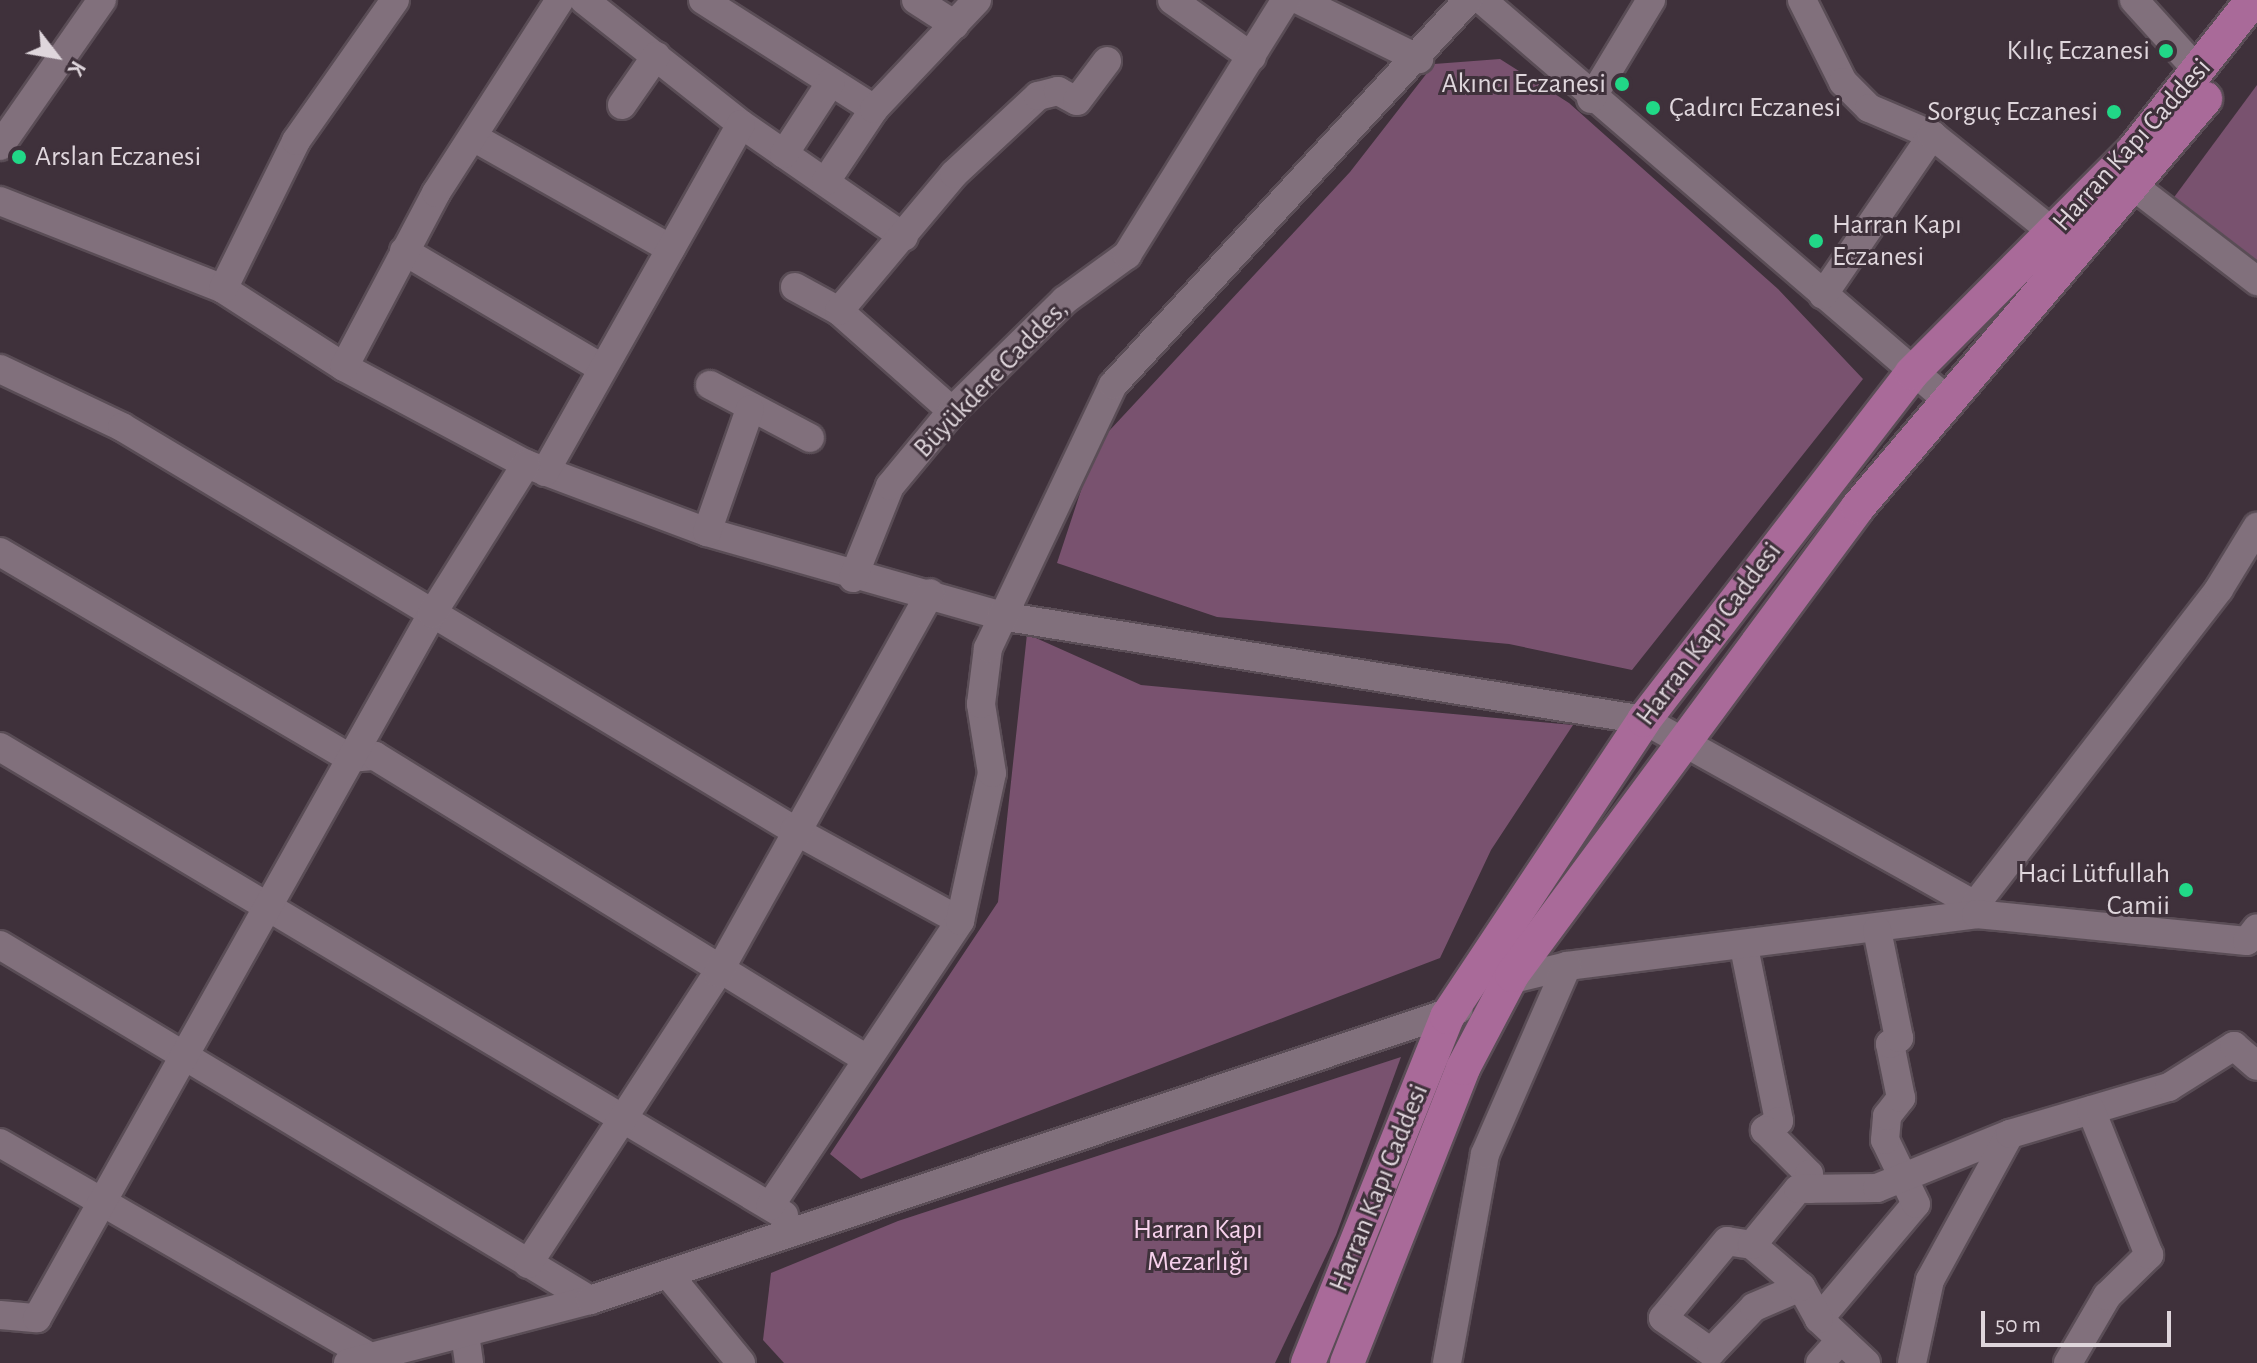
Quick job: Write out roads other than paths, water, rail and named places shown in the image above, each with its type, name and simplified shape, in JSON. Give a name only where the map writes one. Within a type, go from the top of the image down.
[{"type":"main road","name":"Harran Kapı Caddesi","points":[[1308,1363],[1447,1017],[1644,720],[1912,373],[2054,233],[2199,72],[2253,0]]},
{"type":"main road","name":"Harran Kapı Caddesi","points":[[1347,1363],[1463,1068],[1512,975],[1680,740],[1947,400],[2132,185],[2257,29]]},
{"type":"street","points":[[0,146],[102,0]]},
{"type":"street","points":[[223,289],[296,141],[395,0]]},
{"type":"street","points":[[344,367],[404,251],[560,0]]},
{"type":"street","points":[[584,0],[741,124],[904,237]]},
{"type":"street","points":[[703,0],[874,109]]},
{"type":"street","points":[[916,0],[955,25]]},
{"type":"street","points":[[826,181],[874,109],[977,0]]},
{"type":"street","points":[[1172,0],[1252,57]]},
{"type":"street","name":"Büyükdere Caddes,","points":[[853,578],[890,486],[952,411],[1065,300],[1127,255],[1286,0]]},
{"type":"street","points":[[1299,0],[1419,59]]},
{"type":"street","points":[[770,1206],[865,1058],[960,921],[992,773],[981,704],[1001,616],[1113,385],[1419,59],[1468,0]]},
{"type":"street","points":[[1482,0],[1591,99],[1947,400]]},
{"type":"street","points":[[1591,99],[1651,0]]},
{"type":"street","points":[[1802,0],[1843,82],[1869,108],[1932,135],[2054,233]]},
{"type":"street","points":[[2134,0],[2199,72]]},
{"type":"street","points":[[622,105],[656,56]]},
{"type":"street","points":[[839,311],[954,174],[1038,96],[1058,91],[1077,101],[1107,61]]},
{"type":"street","points":[[784,154],[831,82]]},
{"type":"street","points":[[0,1315],[37,1318],[99,1202],[432,614],[536,468],[602,368],[741,124]]},
{"type":"street","points":[[1823,295],[1932,135]]},
{"type":"street","points":[[473,137],[671,249]]},
{"type":"street","points":[[2132,185],[2257,281]]},
{"type":"street","points":[[0,201],[223,289],[344,367],[536,468],[707,532],[853,578],[930,593],[1001,616],[1644,720],[1975,909]]},
{"type":"street","points":[[404,251],[602,368]]},
{"type":"street","points":[[795,287],[839,311],[952,411]]},
{"type":"street","points":[[0,369],[122,427],[794,830],[960,921]]},
{"type":"street","points":[[710,385],[750,409],[810,438]]},
{"type":"street","points":[[707,532],[750,409]]},
{"type":"street","points":[[1975,909],[2219,589],[2257,527]]},
{"type":"street","points":[[0,552],[350,758],[375,756],[718,973],[865,1058]]},
{"type":"street","points":[[528,1264],[718,973],[794,830],[930,593]]},
{"type":"street","points":[[0,747],[269,903],[801,1226]]},
{"type":"street","points":[[0,1143],[99,1202],[379,1358],[590,1300],[801,1226],[1447,1017],[1512,975],[1877,930],[1975,909],[2247,941],[2257,928]]},
{"type":"street","points":[[1819,1319],[1916,1204],[1900,1180],[1885,1140],[1887,1116],[1901,1098],[1890,1044],[1899,1038],[1877,930]]},
{"type":"street","points":[[0,945],[590,1300]]},
{"type":"street","points":[[1744,947],[1779,1121],[1765,1130],[1809,1174],[1810,1189]]},
{"type":"street","points":[[1447,1363],[1485,1154],[1567,966]]},
{"type":"street","points":[[1752,1245],[1798,1189],[1877,1188],[1900,1180],[1972,1143],[2169,1087],[2234,1046],[2257,1066]]},
{"type":"street","points":[[2068,1363],[2107,1296],[2149,1255],[2091,1110]]},
{"type":"street","points":[[1912,1363],[1930,1280],[2010,1134]]},
{"type":"street","points":[[1801,1287],[1754,1307],[1711,1352],[1663,1318],[1727,1241],[1752,1245],[1801,1287],[1819,1319],[1866,1363]]},
{"type":"street","points":[[668,1274],[741,1363]]},
{"type":"street","points":[[465,1334],[469,1363]]},
{"type":"street","points":[[1820,1363],[1841,1340]]},
{"type":"place","name":"Kılıç Eczanesi","points":[[2166,51]]},
{"type":"place","name":"Akıncı Eczanesi","points":[[1622,84]]},
{"type":"place","name":"Çadırcı Eczanesi","points":[[1653,108]]},
{"type":"place","name":"Sorguç Eczanesi","points":[[2114,112]]},
{"type":"place","name":"Arslan Eczanesi","points":[[19,157]]},
{"type":"place","name":"Harran Kapı Eczanesi","points":[[1816,241]]},
{"type":"place","name":"Haci Lütfullah Camii","points":[[2186,890]]},
{"type":"park label","name":"Harran Kapı Mezarlığı","points":[[1198,1246]]}]
